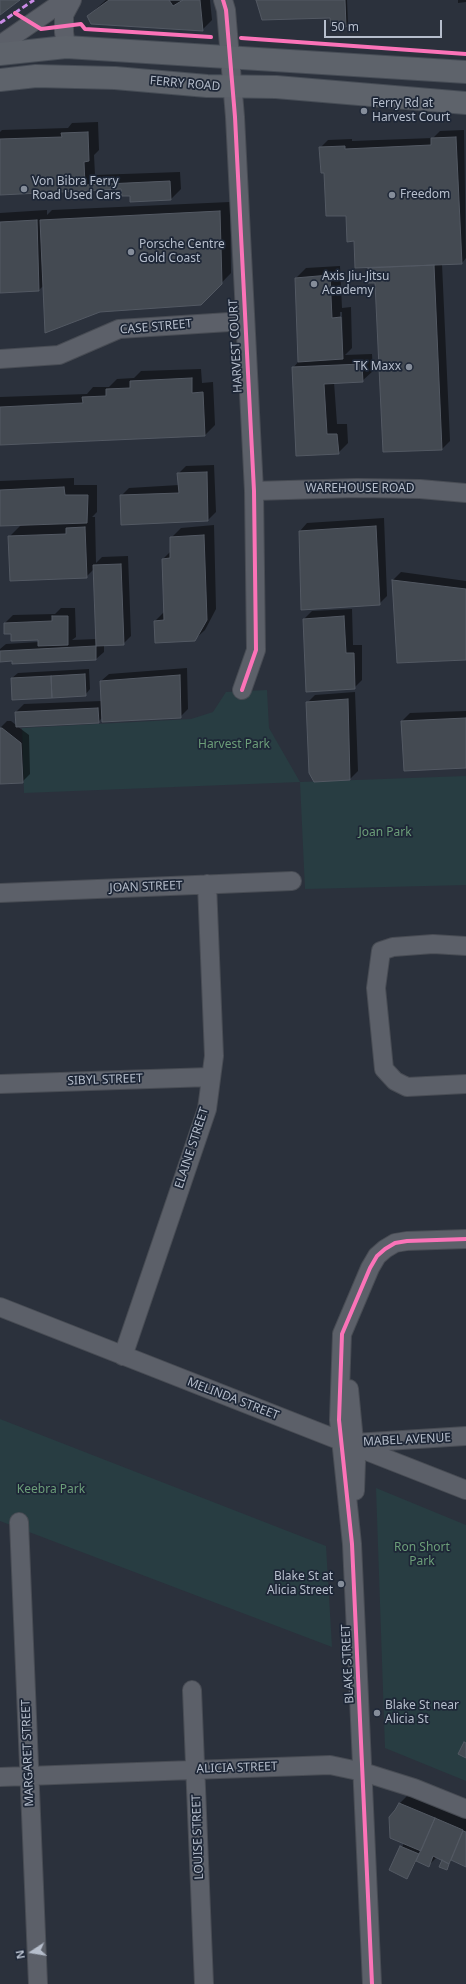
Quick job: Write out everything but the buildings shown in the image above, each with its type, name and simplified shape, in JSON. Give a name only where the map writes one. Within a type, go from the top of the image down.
[{"type":"main road","points":[[0,54],[66,47],[466,72]]},
{"type":"main road","name":"FERRY ROAD","points":[[0,80],[36,76],[115,78],[233,87],[276,88],[466,103]]},
{"type":"street","points":[[0,45],[65,0]]},
{"type":"street","points":[[66,47],[64,15],[72,0]]},
{"type":"street","name":"HARVEST COURT","points":[[223,0],[226,10],[233,87],[254,491],[256,650],[242,690]]},
{"type":"street","name":"CASE STREET","points":[[0,359],[59,355],[119,329],[245,321]]},
{"type":"street","name":"WAREHOUSE ROAD","points":[[254,491],[357,488],[420,489],[466,493]]},
{"type":"street","name":"JOAN STREET","points":[[0,893],[292,881]]},
{"type":"street","name":"ELAINE STREET","points":[[123,1356],[207,1109],[210,1077],[214,1056],[207,884]]},
{"type":"street","points":[[466,946],[433,944],[393,947],[381,951],[376,988],[384,1069],[395,1081],[407,1087],[466,1084]]},
{"type":"street","name":"SIBYL STREET","points":[[0,1084],[210,1077]]},
{"type":"street","name":"BLAKE STREET","points":[[372,1984],[352,1544],[356,1473],[350,1443],[339,1408],[342,1342],[344,1329],[370,1268],[377,1256],[385,1249],[395,1243],[407,1241],[466,1239]]},
{"type":"street","name":"MELINDA STREET","points":[[0,1307],[350,1443],[466,1490]]},
{"type":"street","name":"MABEL AVENUE","points":[[350,1443],[466,1436]]},
{"type":"street","name":"MARGARET STREET","points":[[19,1522],[38,1984]]},
{"type":"street","name":"LOUISE STREET","points":[[192,1690],[204,1984]]},
{"type":"street","name":"ALICIA STREET","points":[[0,1777],[330,1764],[363,1772],[414,1788],[466,1809]]},
{"type":"green space","name":"Harvest Park","points":[[267,690],[269,728],[300,782],[24,793],[22,728],[191,719],[213,712],[226,692]]},
{"type":"green space","name":"Joan Park","points":[[466,776],[466,885],[305,889],[300,782]]},
{"type":"green space","name":"Keebra Park","points":[[0,1419],[326,1546],[332,1647],[0,1521]]},
{"type":"green space","name":"Ron Short Park","points":[[376,1488],[466,1525],[466,1781],[385,1748]]},
{"type":"marked path","points":[[0,23],[34,0]]},
{"type":"cycle path","points":[[223,0],[226,10],[235,117],[254,491],[256,650],[242,690]]},
{"type":"cycle path","points":[[15,13],[41,29],[81,24],[85,29],[211,37]]},
{"type":"cycle path","points":[[241,38],[466,54]]},
{"type":"cycle path","points":[[372,1984],[352,1544],[339,1420],[342,1334],[370,1268],[377,1256],[385,1249],[395,1243],[407,1241],[466,1239]]},
{"type":"place","name":"Ferry Rd at Harvest Court","points":[[364,111]]},
{"type":"place","name":"Von Bibra Ferry Road Used Cars","points":[[24,189]]},
{"type":"place","name":"Freedom","points":[[392,195]]},
{"type":"place","name":"Porsche Centre Gold Coast","points":[[131,252]]},
{"type":"place","name":"Axis Jiu-Jitsu Academy","points":[[314,284]]},
{"type":"place","name":"TK Maxx","points":[[409,367]]},
{"type":"place","name":"Blake St at Alicia Street","points":[[341,1584]]},
{"type":"place","name":"Blake St near Alicia St","points":[[377,1713]]}]
